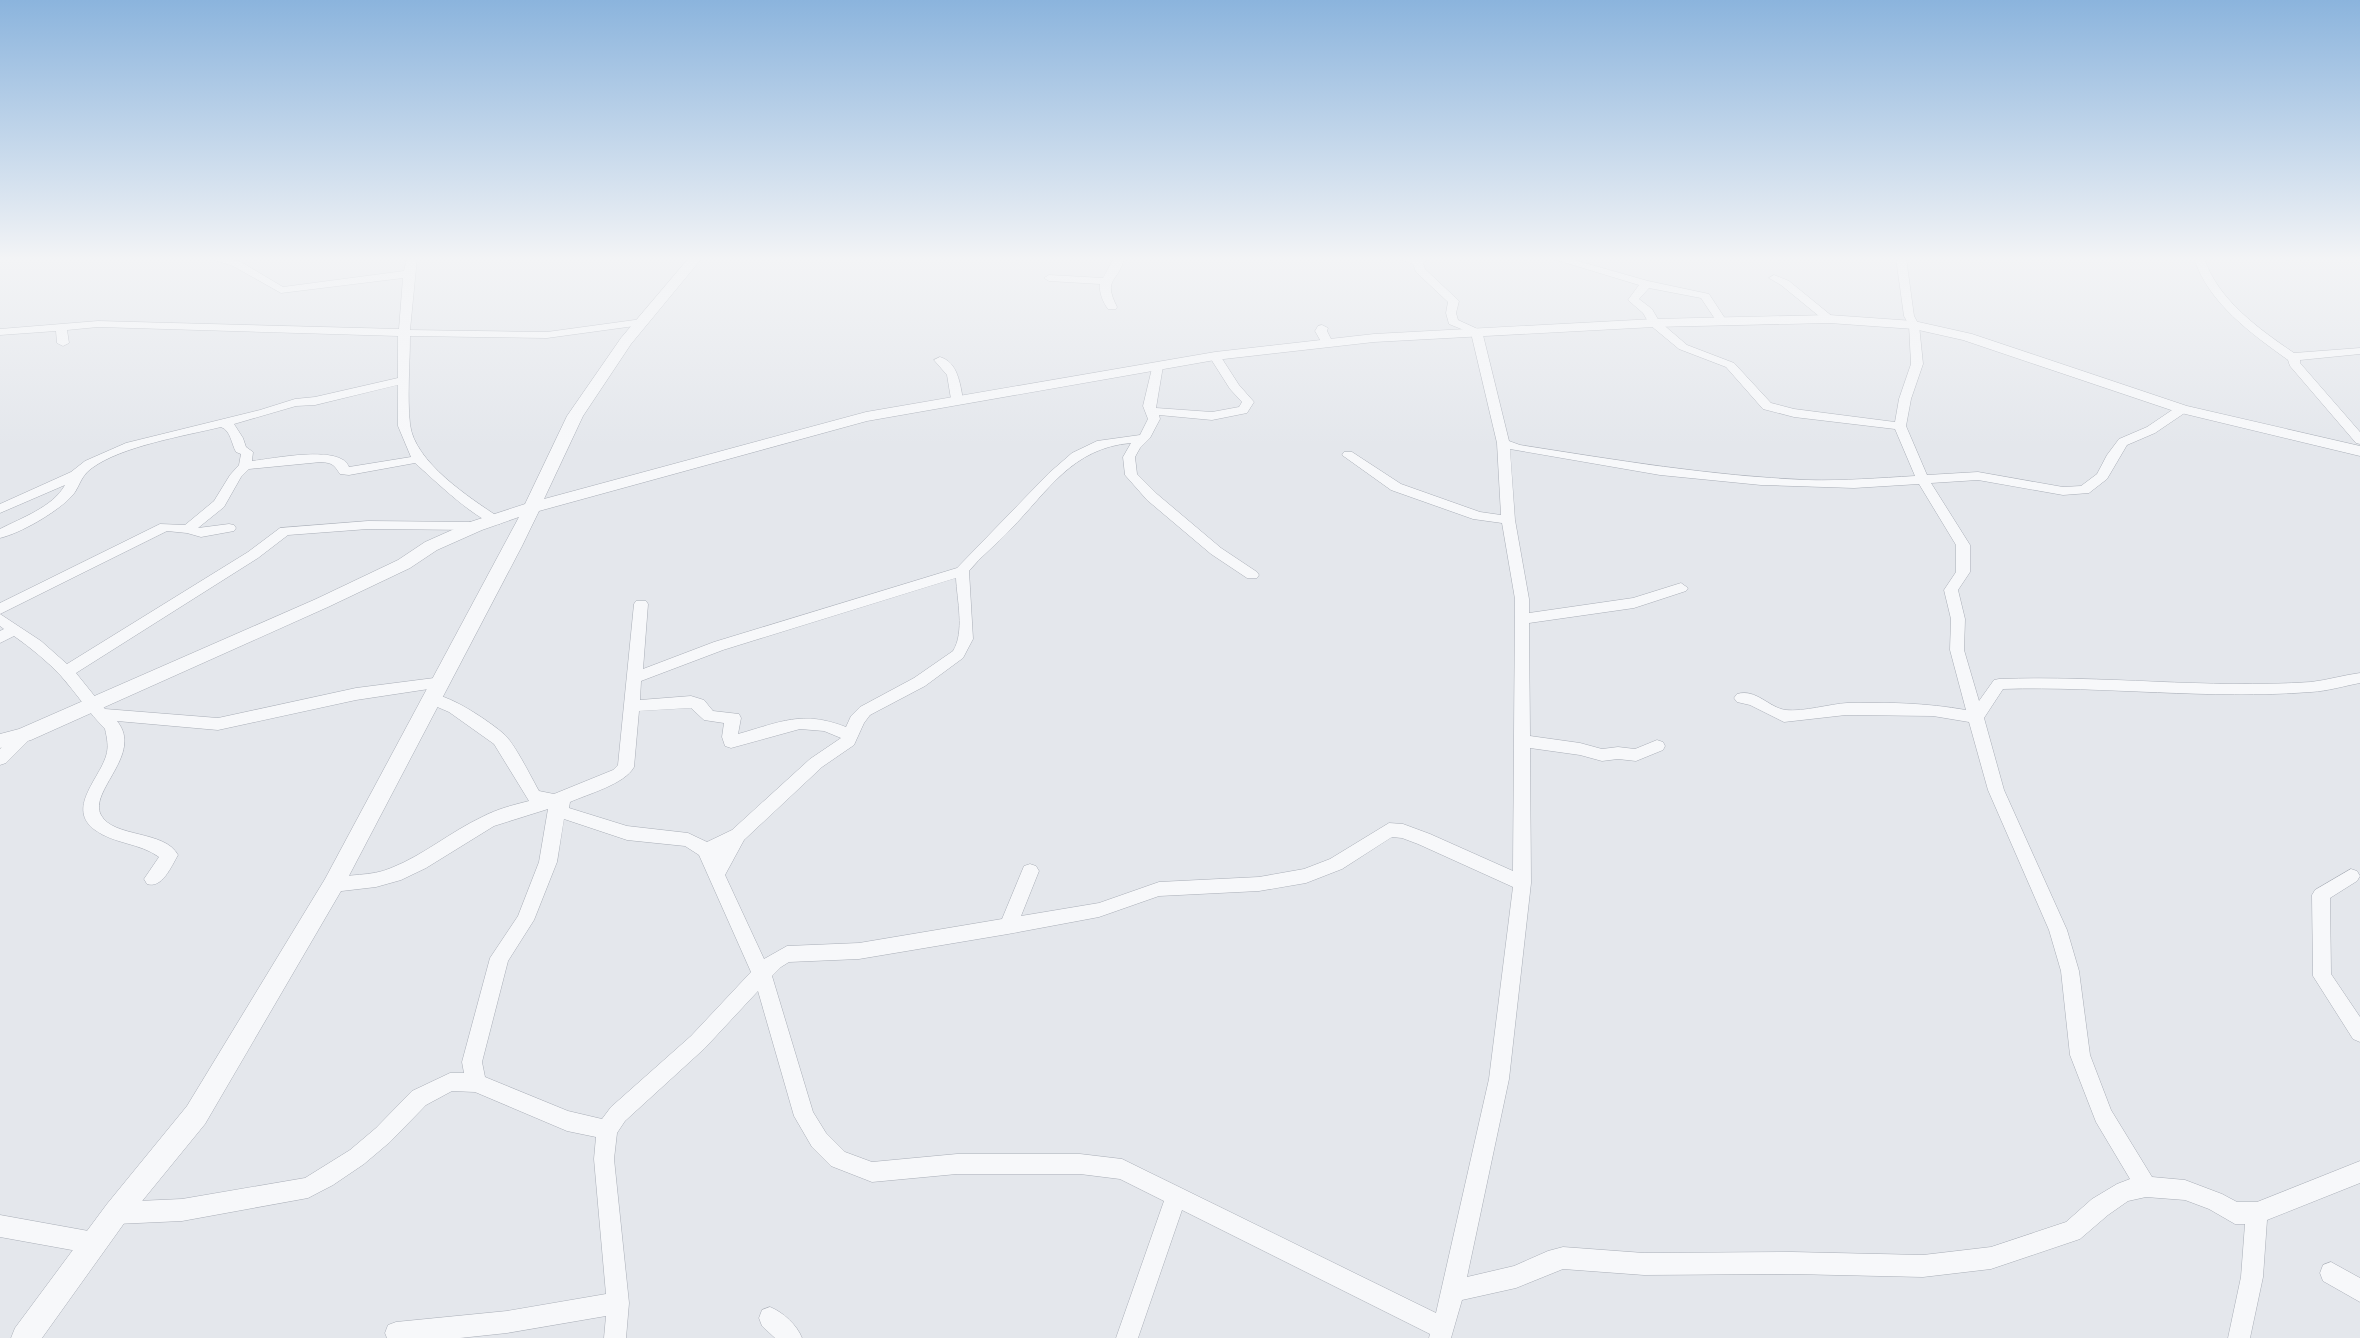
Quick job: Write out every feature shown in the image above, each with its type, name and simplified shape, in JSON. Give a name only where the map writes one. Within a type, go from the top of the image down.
[{"type":"street","points":[[405,320],[404,426],[418,460],[464,500],[495,521],[514,546]]},
{"type":"street","points":[[1452,320],[1476,330]]},
{"type":"street","points":[[0,741],[24,735],[94,709],[404,564],[431,546],[476,526],[534,507],[866,417],[957,399],[1215,356],[1476,330],[1710,320]]},
{"type":"street","points":[[1849,320],[1914,325],[1967,337],[2182,409],[2360,451]]},
{"type":"street","points":[[1911,320],[1914,325],[1917,364],[1905,399],[1900,426],[1922,478],[1963,545],[1963,572],[1951,590],[1957,612],[1957,650],[1996,790],[2058,930],[2070,971],[2080,1055],[2103,1115],[2146,1187]]},
{"type":"street","points":[[2245,320],[2260,335],[2294,359],[2294,364],[2360,440]]},
{"type":"street","points":[[0,332],[98,324],[538,335],[642,322]]},
{"type":"street","points":[[25,1338],[116,1213],[196,1115],[332,884],[437,691],[534,507],[576,416],[626,341],[642,322]]},
{"type":"street","points":[[1654,323],[1683,348],[1730,366],[1767,406],[1794,413],[1900,426]]},
{"type":"street","points":[[61,327],[63,343]]},
{"type":"street","points":[[1322,328],[1321,331],[1327,344]]},
{"type":"street","points":[[94,709],[218,724],[356,694],[437,691],[454,708],[500,740],[534,796],[628,834],[647,837],[681,836],[698,843],[706,851],[762,975],[804,1116],[819,1140],[838,1159],[872,1172],[957,1164],[1080,1164],[1122,1169],[1440,1333],[1453,1291],[1499,1079],[1522,883],[1522,599],[1508,520],[1503,443],[1476,330]]},
{"type":"street","points":[[2294,359],[2298,356],[2360,351]]},
{"type":"street","points":[[1150,411],[1212,416],[1243,410],[1248,402],[1234,388],[1215,356]]},
{"type":"street","points":[[940,360],[953,374],[957,399]]},
{"type":"street","points":[[1157,366],[1149,406],[1154,419],[1144,438],[1135,446],[1129,457],[1131,474],[1152,498],[1216,551],[1252,576]]},
{"type":"street","points":[[0,509],[76,475],[89,464],[130,446],[264,413],[295,403],[315,401],[404,380]]},
{"type":"street","points":[[1503,443],[1518,448],[1660,470],[1762,481],[1818,484],[1978,476],[2064,491],[2084,490],[2102,476],[2113,455],[2123,442],[2151,430],[2182,409]]},
{"type":"street","points":[[188,528],[219,504],[236,475],[245,466],[247,452],[240,449],[237,438],[229,426],[220,424]]},
{"type":"street","points":[[706,851],[738,835],[816,763],[848,740],[857,720],[865,711],[940,670],[957,655],[964,644],[962,571],[967,563],[999,534],[1071,459],[1089,449],[1112,440],[1144,438]]},
{"type":"street","points":[[1348,455],[1396,487],[1478,516],[1508,520]]},
{"type":"street","points":[[245,466],[321,458],[334,459],[342,464],[346,472],[351,472],[374,466],[418,460]]},
{"type":"street","points":[[0,534],[42,513],[66,495],[76,475]]},
{"type":"street","points":[[66,672],[253,555],[285,531],[368,526],[476,526]]},
{"type":"street","points":[[0,609],[165,527],[188,528],[202,533],[229,528]]},
{"type":"street","points":[[634,678],[719,646],[754,637],[810,617],[962,571]]},
{"type":"street","points":[[1522,619],[1634,603],[1681,588]]},
{"type":"street","points":[[332,884],[381,879],[434,854],[481,825],[500,816],[556,805],[575,793],[623,771],[626,767],[640,604]]},
{"type":"street","points":[[0,619],[48,654],[66,672],[94,709],[113,727],[116,748],[114,757],[95,791],[91,814],[95,821],[129,840],[164,849],[169,855],[153,879]]},
{"type":"street","points":[[0,638],[14,629]]},
{"type":"street","points":[[1976,717],[1999,684],[2052,681],[2214,687],[2312,687],[2360,678]]},
{"type":"street","points":[[1742,698],[1754,701],[1784,716],[1846,709],[1933,710],[1976,717]]},
{"type":"street","points":[[631,706],[691,702],[699,704],[709,716],[733,718],[731,742],[800,723],[825,725],[851,735]]},
{"type":"street","points":[[0,759],[24,735]]},
{"type":"street","points":[[1523,741],[1580,749],[1602,755],[1618,753],[1636,755],[1657,746]]},
{"type":"street","points":[[475,1076],[474,1054],[499,958],[525,920],[545,870],[556,805]]},
{"type":"street","points":[[615,1338],[618,1303],[604,1159],[607,1130],[618,1114],[698,1042],[774,961],[787,954],[859,951],[1008,926],[1099,910],[1159,889],[1258,884],[1306,876],[1336,864],[1389,830],[1403,831],[1424,839],[1522,883]]},
{"type":"street","points":[[717,874],[738,835]]},
{"type":"street","points":[[1008,926],[1030,871]]},
{"type":"street","points":[[2351,876],[2322,895],[2322,976],[2360,1033]]},
{"type":"street","points":[[116,1213],[182,1210],[308,1188],[357,1157],[383,1135],[419,1098],[450,1082],[475,1076],[567,1121],[607,1130]]},
{"type":"street","points":[[1453,1291],[1516,1277],[1548,1262],[1563,1258],[1644,1264],[1792,1262],[1923,1266],[1990,1258],[2072,1231],[2100,1207],[2124,1191],[2146,1187],[2186,1190],[2215,1201],[2236,1213],[2257,1213],[2357,1174],[2360,1171]]},
{"type":"street","points":[[1127,1338],[1176,1197]]},
{"type":"street","points":[[2239,1338],[2252,1277],[2257,1213]]},
{"type":"street","points":[[1,1224],[94,1243]]},
{"type":"street","points":[[2331,1273],[2360,1291]]},
{"type":"street","points":[[396,1333],[506,1322],[618,1303]]},
{"type":"street","points":[[770,1318],[791,1338]]}]
